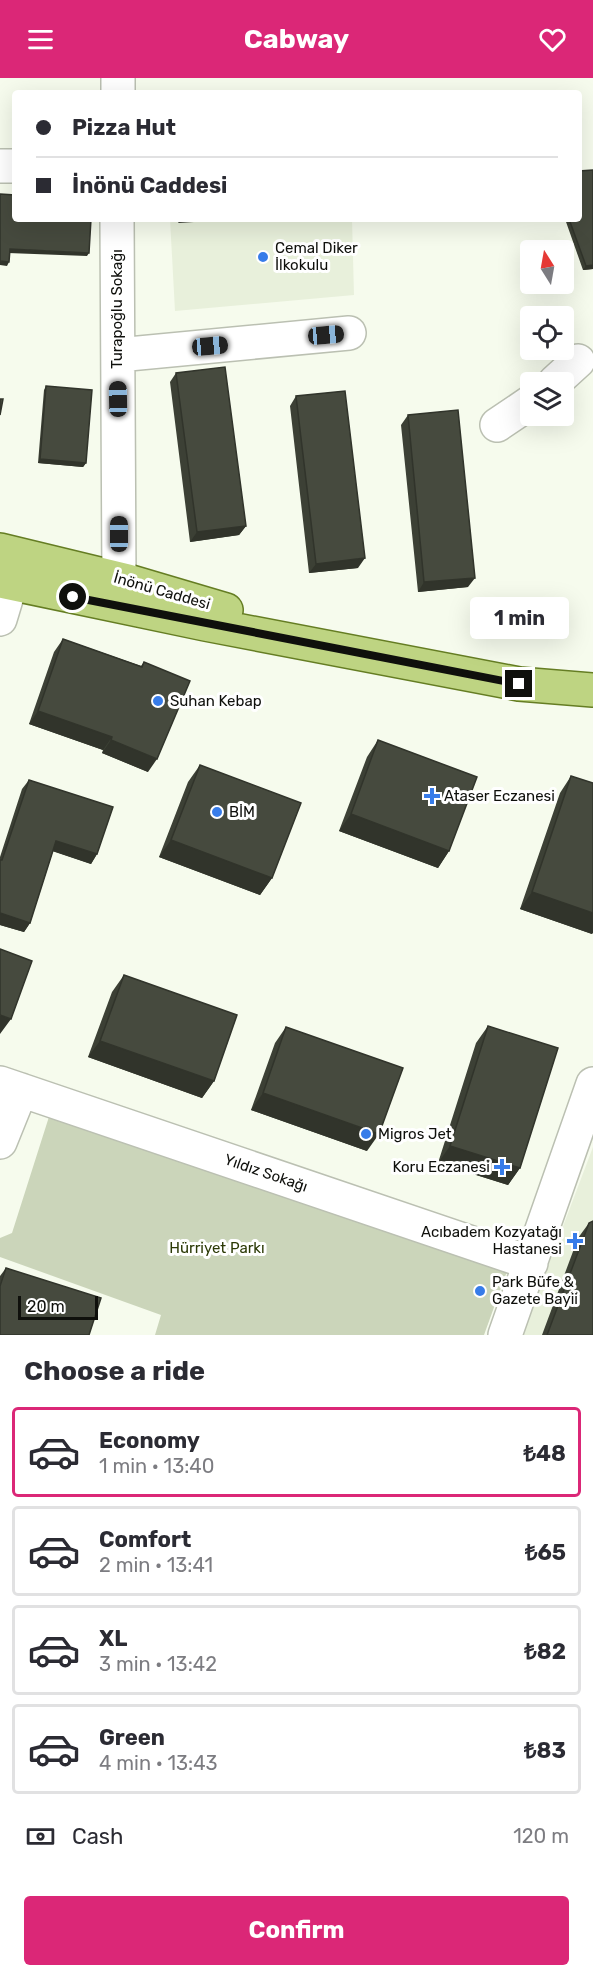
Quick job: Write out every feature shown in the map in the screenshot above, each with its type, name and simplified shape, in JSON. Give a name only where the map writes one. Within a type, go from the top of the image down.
[{"type":"main road","name":"İnönü Caddesi","points":[[8,567],[205,624],[519,684],[593,690]]},
{"type":"main road","name":"İnönü Caddesi","points":[[119,579],[251,618],[320,645]]},
{"type":"main road","points":[[519,684],[593,705]]},
{"type":"street","name":"Turapoğlu Sokağı","points":[[117,222],[119,579]]},
{"type":"street","points":[[117,355],[350,333]]},
{"type":"street","points":[[497,425],[520,409]]},
{"type":"street","points":[[0,619],[8,567],[119,579]]},
{"type":"street","points":[[505,1335],[593,1084]]},
{"type":"street","points":[[0,1142],[11,1086]]},
{"type":"street","name":"Yıldız Sokağı","points":[[11,1086],[531,1263]]},
{"type":"shaded area","name":"Cemal Diker İlkokulu","points":[[170,222],[352,222],[354,295],[175,311]]},
{"type":"shaded area","name":"Acıbadem Kozyatağı Hastanesi","points":[[593,1147],[593,1335],[522,1335]]},
{"type":"green space","name":"Hürriyet Parkı","points":[[54,1101],[510,1263],[484,1335],[155,1335],[161,1315],[0,1257],[0,1238],[12,1233]]},
{"type":"building","points":[[593,170],[593,265],[586,266],[570,222],[582,222],[582,171]]},
{"type":"building","points":[[0,194],[12,195],[12,222],[91,222],[89,253],[10,249],[9,262],[0,261]]},
{"type":"building","points":[[225,367],[246,526],[197,532],[176,373]]},
{"type":"building","points":[[46,386],[92,390],[86,463],[40,459]]},
{"type":"building","points":[[345,391],[365,558],[316,564],[296,396]]},
{"type":"building","points":[[0,399],[3,399],[0,415]]},
{"type":"building","points":[[458,410],[475,578],[424,582],[408,415]]},
{"type":"building","points":[[63,639],[142,667],[144,662],[190,681],[157,759],[111,740],[112,737],[38,711]]},
{"type":"building","points":[[378,740],[477,777],[449,851],[351,814]]},
{"type":"building","points":[[200,765],[301,803],[272,878],[171,840]]},
{"type":"building","points":[[571,776],[593,783],[593,913],[532,892]]},
{"type":"building","points":[[29,780],[113,807],[97,854],[56,841],[30,923],[0,913],[0,860],[2,860]]},
{"type":"building","points":[[0,949],[32,961],[11,1019],[0,1015]]},
{"type":"building","points":[[124,975],[237,1015],[214,1081],[100,1041]]},
{"type":"building","points":[[488,1026],[558,1048],[520,1168],[450,1146]]},
{"type":"building","points":[[286,1027],[403,1068],[379,1134],[263,1093]]},
{"type":"building","points":[[593,1221],[593,1335],[547,1335],[589,1223]]},
{"type":"building","points":[[6,1268],[101,1298],[89,1335],[0,1335],[0,1286]]},
{"type":"place","name":"Cemal Diker İlkokulu","points":[[263,257]]},
{"type":"place","name":"Suhan Kebap","points":[[158,701]]},
{"type":"place","name":"Ataser Eczanesi","points":[[432,796]]},
{"type":"place","name":"BİM","points":[[217,812]]},
{"type":"place","name":"Migros Jet","points":[[366,1134]]},
{"type":"place","name":"Koru Eczanesi","points":[[502,1167]]},
{"type":"place","name":"Acıbadem Kozyatağı Hastanesi","points":[[575,1241]]},
{"type":"place","name":"Park Büfe & Gazete Bayii","points":[[480,1291]]},
{"type":"route","points":[[73,597],[519,684]]}]
